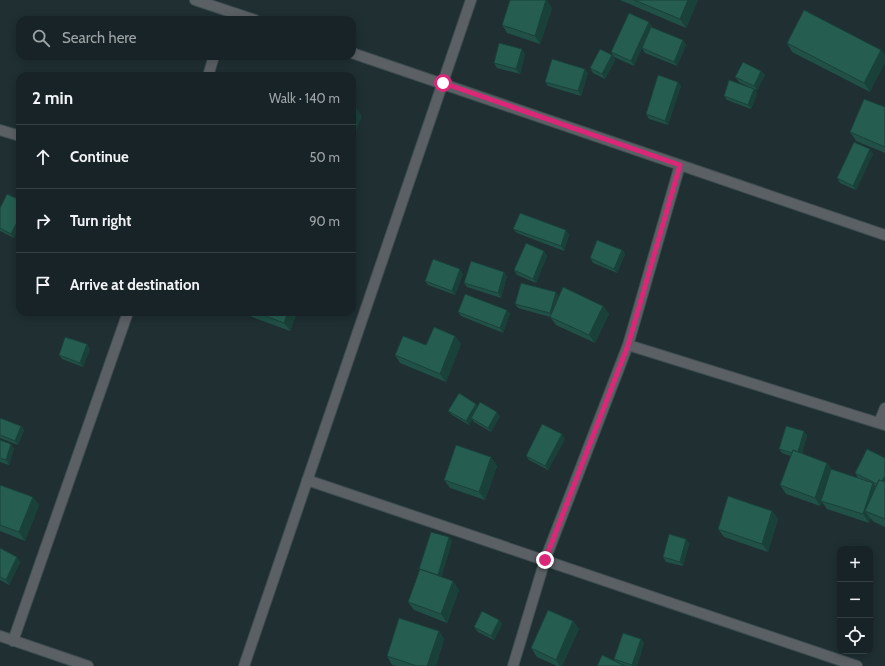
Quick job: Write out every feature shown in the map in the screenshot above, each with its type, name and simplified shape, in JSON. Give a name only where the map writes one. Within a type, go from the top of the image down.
[{"type":"street","points":[[195,0],[227,16]]},
{"type":"street","points":[[244,666],[471,0]]},
{"type":"street","points":[[356,54],[885,235]]},
{"type":"street","points":[[209,72],[213,60]]},
{"type":"street","points":[[0,130],[16,135]]},
{"type":"street","points":[[513,666],[545,560],[628,345],[680,165]]},
{"type":"street","points":[[13,641],[127,316]]},
{"type":"street","points":[[628,345],[882,424],[885,408]]},
{"type":"street","points":[[307,480],[857,666]]},
{"type":"street","points":[[0,636],[88,666]]},
{"type":"building","points":[[510,0],[546,0],[535,36],[502,25]]},
{"type":"building","points":[[634,0],[688,0],[680,19]]},
{"type":"building","points":[[804,10],[881,50],[864,83],[787,43]]},
{"type":"building","points":[[629,13],[649,22],[631,61],[611,52]]},
{"type":"building","points":[[651,27],[683,40],[674,62],[642,48]]},
{"type":"building","points":[[499,43],[522,49],[516,69],[494,63]]},
{"type":"building","points":[[600,49],[612,55],[602,74],[590,68]]},
{"type":"building","points":[[552,59],[585,69],[578,91],[545,82]]},
{"type":"building","points":[[743,62],[761,71],[754,86],[735,77]]},
{"type":"building","points":[[658,75],[678,82],[665,121],[646,114]]},
{"type":"building","points":[[729,80],[754,89],[748,105],[724,96]]},
{"type":"building","points":[[864,99],[885,107],[885,147],[850,132]]},
{"type":"building","points":[[854,142],[870,149],[853,186],[837,178]]},
{"type":"building","points":[[7,194],[16,198],[16,224],[11,234],[0,228],[0,208]]},
{"type":"building","points":[[520,213],[566,230],[561,246],[513,229]]},
{"type":"building","points":[[597,240],[622,250],[614,269],[590,258]]},
{"type":"building","points":[[526,243],[544,251],[533,279],[514,270]]},
{"type":"building","points":[[433,259],[460,269],[452,291],[425,281]]},
{"type":"building","points":[[471,261],[504,272],[498,293],[464,283]]},
{"type":"building","points":[[521,283],[556,292],[550,313],[515,304]]},
{"type":"building","points":[[563,287],[603,306],[589,335],[550,317]]},
{"type":"building","points":[[465,294],[507,310],[500,328],[458,312]]},
{"type":"building","points":[[266,316],[287,316],[284,323]]},
{"type":"building","points":[[434,327],[455,336],[440,374],[395,355],[403,336],[426,345]]},
{"type":"building","points":[[65,337],[87,344],[80,363],[59,355]]},
{"type":"building","points":[[459,393],[476,404],[466,421],[448,411]]},
{"type":"building","points":[[480,402],[497,412],[488,428],[471,418]]},
{"type":"building","points":[[0,418],[21,426],[15,441],[0,435]]},
{"type":"building","points":[[542,424],[562,434],[545,466],[526,456]]},
{"type":"building","points":[[786,426],[804,431],[798,452],[793,450],[792,453],[779,449]]},
{"type":"building","points":[[0,440],[11,444],[6,460],[0,458]]},
{"type":"building","points":[[456,445],[491,457],[479,492],[444,480]]},
{"type":"building","points":[[867,449],[885,458],[885,476],[882,481],[879,480],[877,484],[855,473]]},
{"type":"building","points":[[793,450],[827,463],[815,498],[780,485]]},
{"type":"building","points":[[831,469],[873,483],[863,514],[821,501]]},
{"type":"building","points":[[879,480],[885,482],[885,519],[865,511]]},
{"type":"building","points":[[0,485],[33,497],[19,532],[0,525]]},
{"type":"building","points":[[728,496],[772,511],[762,544],[718,529]]},
{"type":"building","points":[[431,532],[449,537],[438,575],[419,569]]},
{"type":"building","points":[[669,534],[686,539],[680,562],[663,557]]},
{"type":"building","points":[[0,548],[17,557],[6,580],[0,577]]},
{"type":"building","points":[[420,569],[453,581],[441,614],[408,602]]},
{"type":"building","points":[[548,610],[573,621],[556,660],[531,648]]},
{"type":"building","points":[[482,611],[499,620],[491,636],[474,627]]},
{"type":"building","points":[[399,618],[439,631],[427,666],[417,666],[387,656]]},
{"type":"building","points":[[623,633],[641,639],[632,665],[614,659]]},
{"type":"building","points":[[602,655],[625,666],[597,666]]},
{"type":"route","points":[[443,83],[680,165],[628,345],[545,560]]}]
